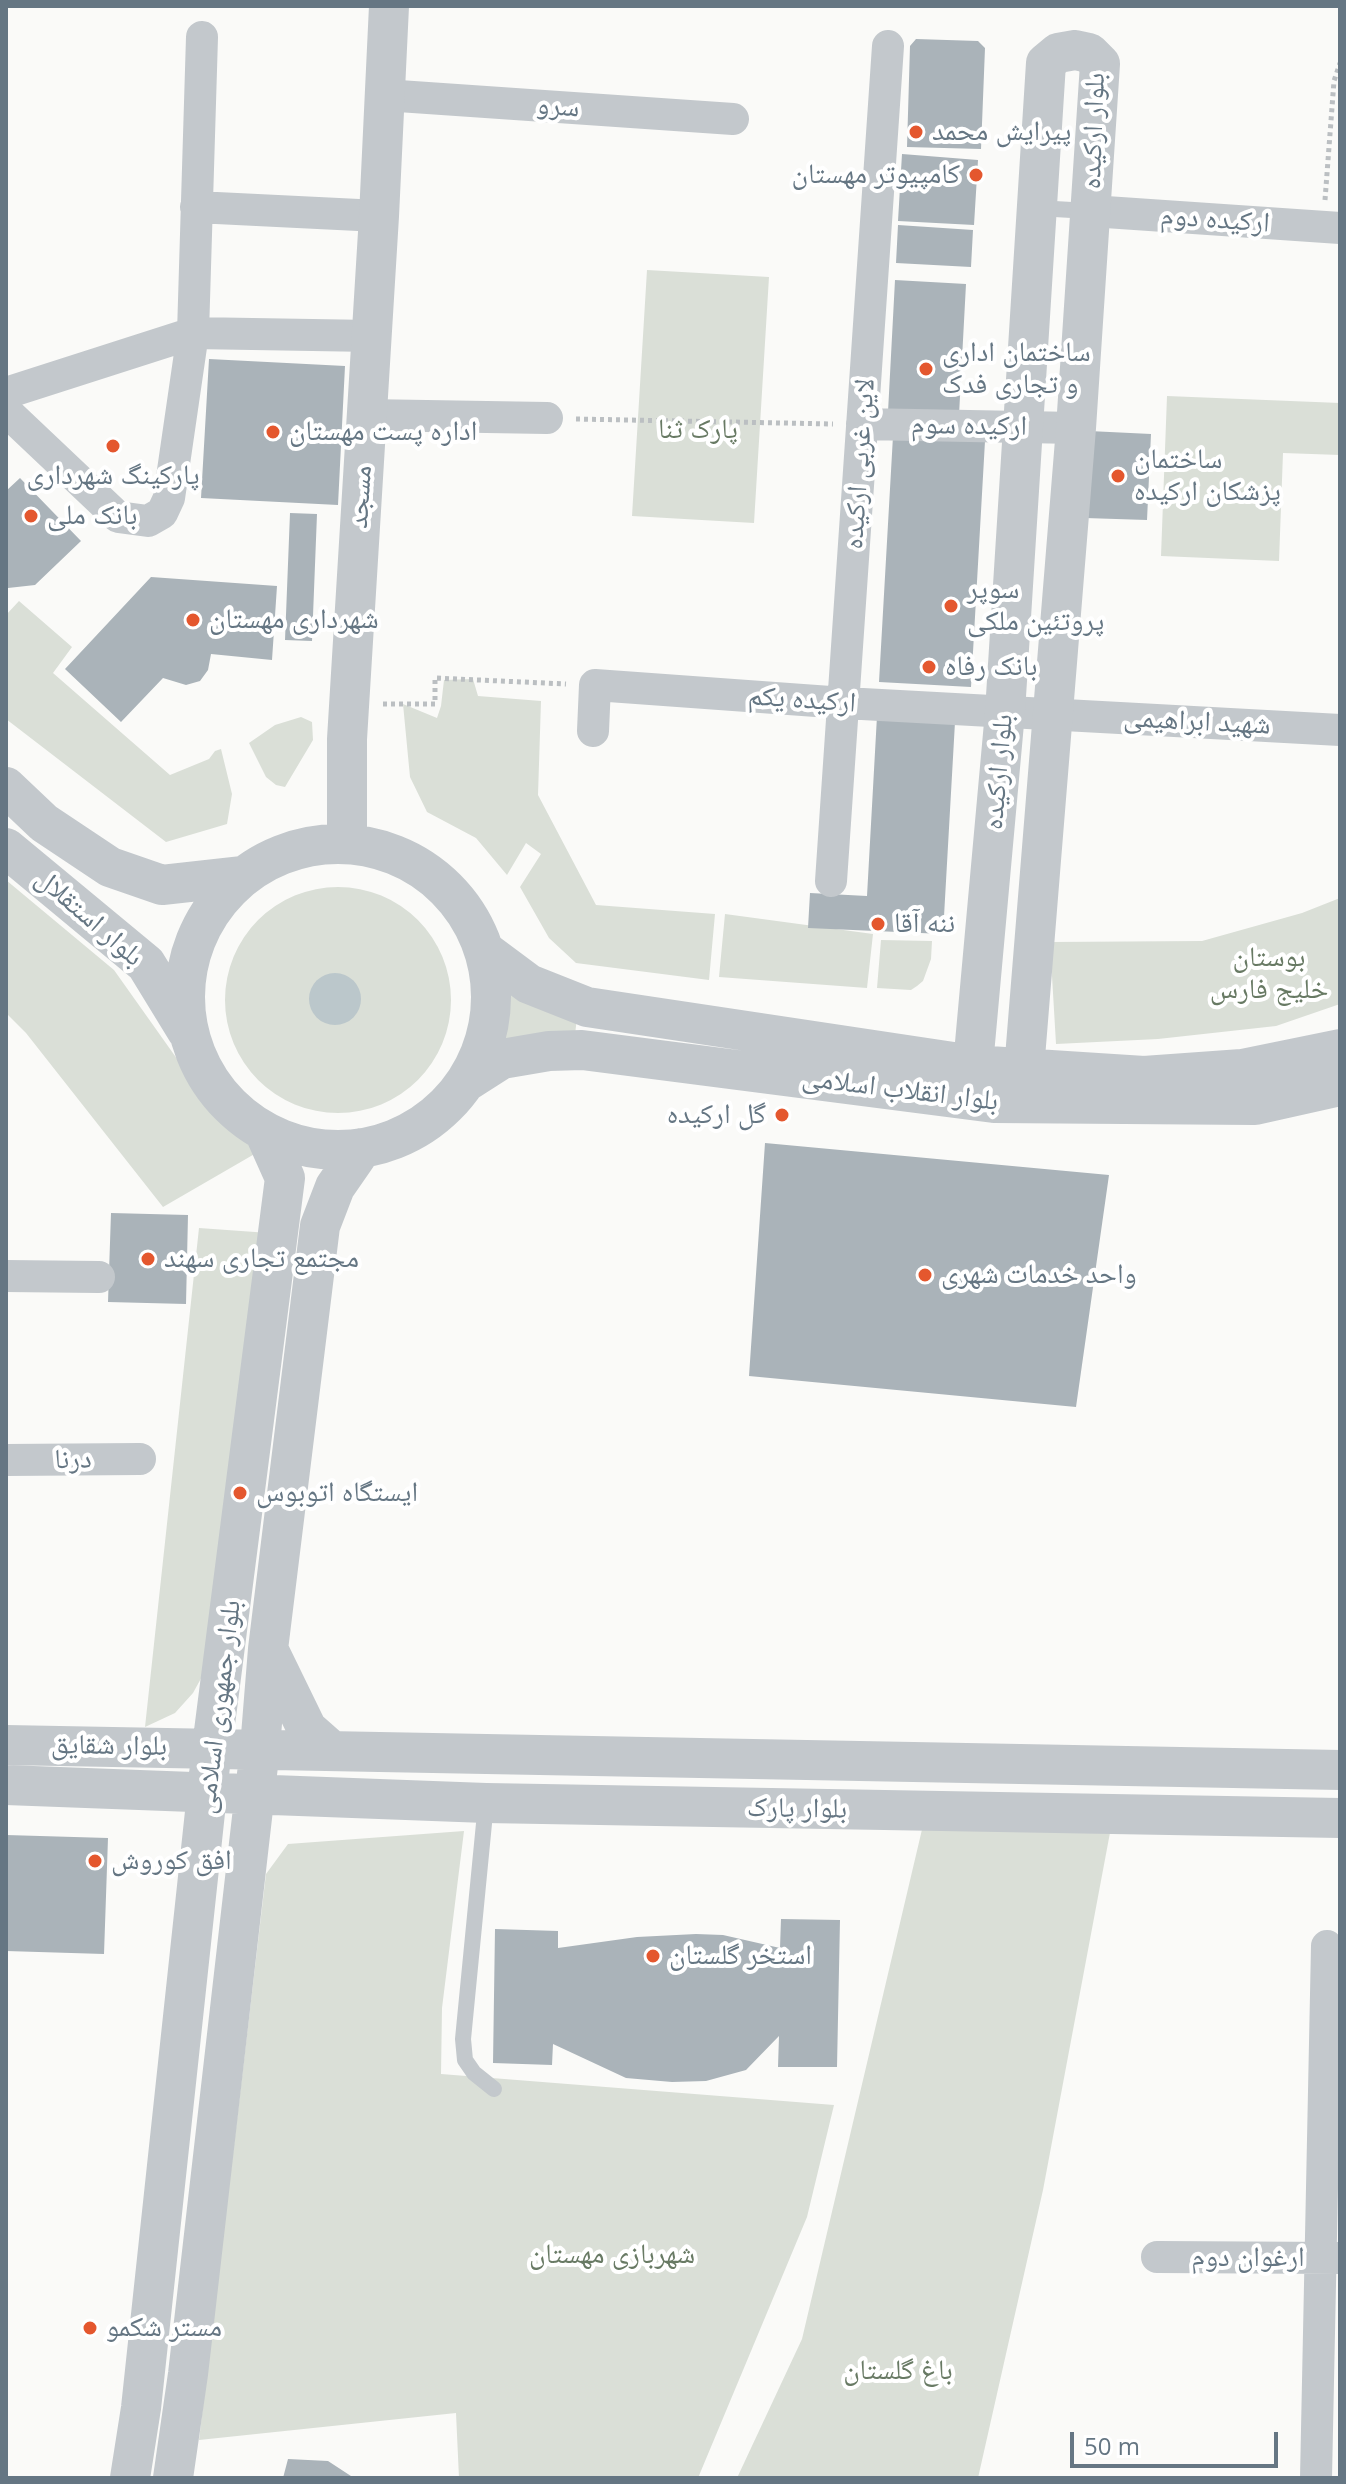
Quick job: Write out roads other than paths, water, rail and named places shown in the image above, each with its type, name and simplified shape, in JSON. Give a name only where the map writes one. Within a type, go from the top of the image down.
[{"type":"street","name":"مسجد","points":[[347,844],[349,704],[389,6]]},
{"type":"street","points":[[6,411],[118,517],[148,521],[162,513],[169,498],[193,333],[202,37]]},
{"type":"street","name":"لاین غربی ارکیده","points":[[831,881],[888,46]]},
{"type":"street","name":"بلوار ارکیده","points":[[973,1065],[1005,712],[1046,63],[1058,53],[1075,50],[1089,53],[1100,64],[1076,428],[1024,1070]]},
{"type":"street","name":"سرو","points":[[384,95],[733,119]]},
{"type":"street","points":[[196,207],[379,216]]},
{"type":"street","name":"ارکیده دوم","points":[[1091,211],[1331,228]]},
{"type":"street","points":[[6,393],[193,333],[372,336]]},
{"type":"street","points":[[366,415],[547,418]]},
{"type":"street","name":"ارکیده سوم","points":[[862,424],[1076,428]]},
{"type":"street","name":"ارکیده یکم","points":[[593,731],[595,685],[1054,714]]},
{"type":"street","name":"شهید ابراهیمی","points":[[1054,714],[1340,730]]},
{"type":"street","name":"بلوار استقلال","points":[[6,787],[44,823],[110,867],[162,885],[243,876]]},
{"type":"street","points":[[347,844],[384,850],[418,865],[447,888],[470,918],[486,952],[492,985],[491,1019],[482,1052],[466,1082],[446,1106],[421,1126],[393,1140],[362,1148],[311,1148],[264,1131],[238,1113],[217,1091],[200,1065],[189,1035],[184,1000],[188,965],[199,932],[218,901],[243,876],[275,857],[310,846],[347,844]]},
{"type":"street","name":"بلوار استقلال","points":[[6,848],[146,964],[189,1035]]},
{"type":"street","name":"بلوار انقلاب اسلامی","points":[[486,952],[529,984],[587,1007],[973,1065],[1144,1076],[1242,1069],[1340,1049]]},
{"type":"street","name":"بلوار انقلاب اسلامی","points":[[466,1082],[502,1059],[549,1051],[582,1050],[994,1103],[1255,1105],[1340,1086]]},
{"type":"street","points":[[973,1065],[994,1103],[1024,1070]]},
{"type":"street","name":"بلوار جمهوری اسلامی","points":[[130,2478],[141,2408],[212,1747],[285,1178],[264,1131]]},
{"type":"street","name":"بلوار جمهوری اسلامی","points":[[173,2478],[185,2403],[260,1748],[268,1649],[320,1226],[335,1187],[362,1148]]},
{"type":"street","points":[[6,1276],[99,1277]]},
{"type":"street","name":"درنا","points":[[6,1460],[140,1459]]},
{"type":"street","points":[[268,1649],[307,1729],[332,1751]]},
{"type":"street","points":[[148,1747],[178,1725],[202,1701],[224,1660]]},
{"type":"street","name":"بلوار شقایق","points":[[6,1745],[260,1748]]},
{"type":"street","name":"بلوار پارک","points":[[260,1748],[1340,1770]]},
{"type":"street","name":"بلوار شقایق","points":[[6,1785],[254,1793]]},
{"type":"street","points":[[145,1790],[173,1812],[200,1873]]},
{"type":"street","name":"بلوار پارک","points":[[254,1793],[486,1803],[1340,1818]]},
{"type":"street","points":[[244,1875],[266,1839],[288,1812],[325,1796]]},
{"type":"street","points":[[1316,2478],[1331,2258],[1327,1946]]},
{"type":"street","name":"ارغوان دوم","points":[[1157,2257],[1331,2258]]},
{"type":"lane","points":[[1037,208],[1091,211]]},
{"type":"lane","points":[[486,1803],[463,2039],[465,2060],[474,2073],[494,2089]]},
{"type":"place","name":"پیرایش محمد","points":[[916,132]]},
{"type":"place","name":"کامپیوتر مهستان","points":[[976,175]]},
{"type":"place","name":"ساختمان اداری و تجاری فدک","points":[[926,369]]},
{"type":"place","name":"اداره پست مهستان","points":[[273,432]]},
{"type":"place","name":"پارکینگ شهرداری","points":[[113,446]]},
{"type":"place","name":"ساختمان پزشکان ارکیده","points":[[1118,476]]},
{"type":"place","name":"بانک ملی","points":[[31,516]]},
{"type":"place","name":"سوپر پروتئین ملکی","points":[[951,606]]},
{"type":"place","name":"شهرداری مهستان","points":[[193,620]]},
{"type":"place","name":"بانک رفاه","points":[[929,667]]},
{"type":"place","name":"ننه آقا","points":[[878,924]]},
{"type":"place","name":"گل ارکیده","points":[[782,1115]]},
{"type":"place","name":"مجتمع تجاری سهند","points":[[148,1259]]},
{"type":"place","name":"واحد خدمات شهری","points":[[925,1275]]},
{"type":"place","name":"ایستگاه اتوبوس","points":[[240,1493]]},
{"type":"place","name":"افق کوروش","points":[[95,1861]]},
{"type":"place","name":"استخر گلستان","points":[[653,1956]]},
{"type":"place","name":"مستر شکمو","points":[[90,2328]]},
{"type":"park label","name":"پارک ثنا","points":[[698,430]]},
{"type":"park label","name":"بوستان خلیج فارس","points":[[1269,974]]},
{"type":"park label","name":"شهربازی مهستان","points":[[612,2255]]},
{"type":"park label","name":"باغ گلستان","points":[[898,2371]]}]
